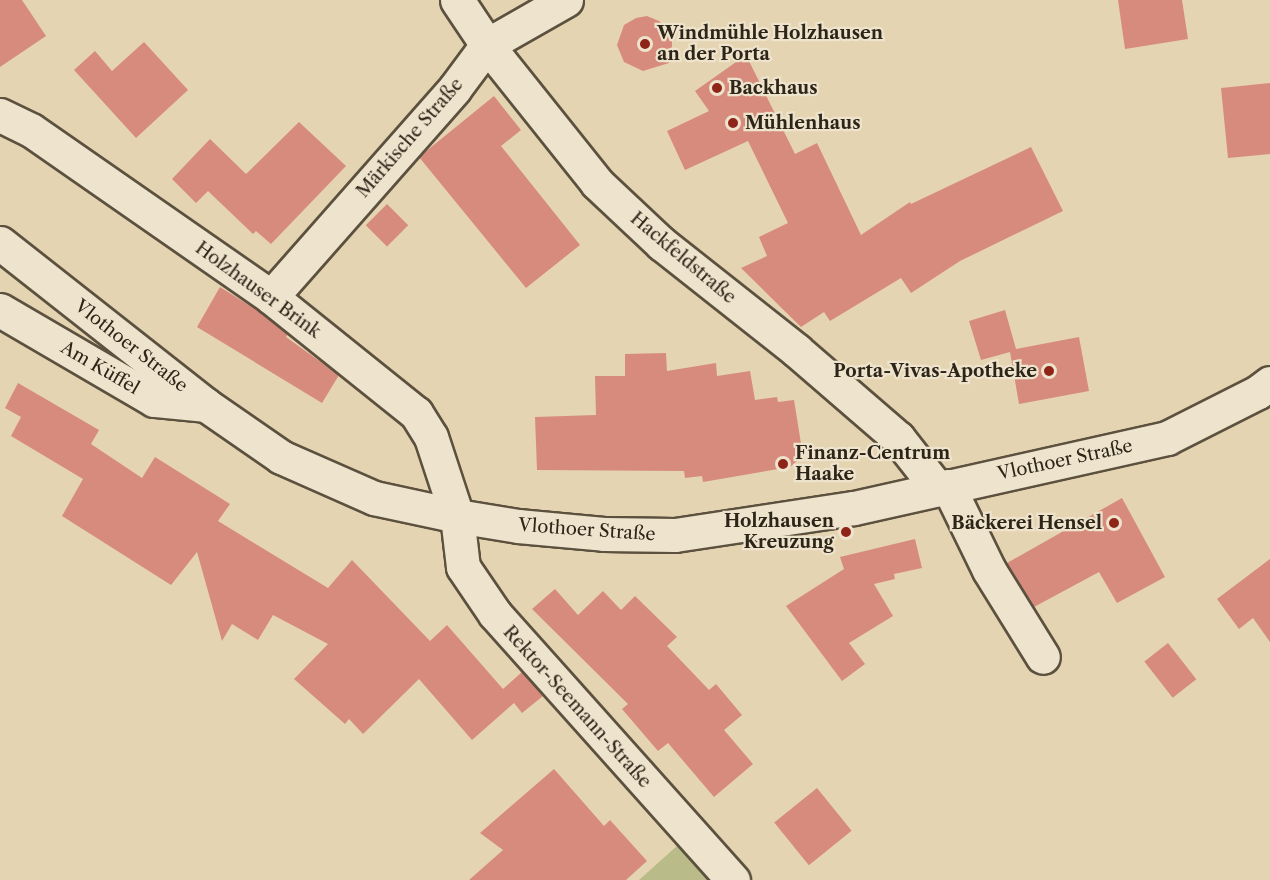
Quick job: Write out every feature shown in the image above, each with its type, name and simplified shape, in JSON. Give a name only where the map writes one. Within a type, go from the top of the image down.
[{"type":"street","name":"Hackfeldstraße","points":[[457,0],[487,45],[597,183],[662,244],[795,350],[898,438],[943,488],[989,570],[1043,657]]},
{"type":"street","name":"Märkische Straße","points":[[271,297],[455,88],[487,45],[566,0]]},
{"type":"street","name":"Holzhauser Brink","points":[[0,115],[31,130],[271,297],[416,413],[431,437],[457,516]]},
{"type":"street","name":"Vlothoer Straße","points":[[0,243],[206,405],[281,457],[374,498],[457,516],[518,526],[604,534],[675,535],[854,508],[1167,438],[1258,392],[1270,383]]},
{"type":"street","name":"Am Küffel","points":[[0,310],[154,400],[206,405]]},
{"type":"street","name":"Rektor-Seemann-Straße","points":[[457,516],[464,567],[495,614],[733,880]]},
{"type":"green space","points":[[678,845],[710,880],[639,880]]},
{"type":"building","points":[[0,0],[22,0],[46,36],[0,67]]},
{"type":"building","points":[[1118,0],[1182,0],[1188,39],[1125,49]]},
{"type":"building","name":"Windmühle Holzhausen an der Porta","points":[[647,16],[666,27],[672,36],[672,46],[669,63],[643,71],[624,62],[617,45],[624,25],[636,18]]},
{"type":"building","points":[[144,42],[188,90],[136,138],[74,70],[95,51],[112,71]]},
{"type":"building","points":[[746,55],[795,154],[817,143],[861,235],[910,202],[911,204],[1031,147],[1063,211],[960,261],[911,293],[901,278],[830,321],[824,312],[801,327],[741,268],[767,256],[759,237],[788,223],[748,141],[685,170],[667,131],[709,111],[695,91]]},
{"type":"building","points":[[1270,83],[1270,154],[1228,158],[1221,88]]},
{"type":"building","points":[[494,96],[521,130],[501,146],[580,245],[526,288],[419,157]]},
{"type":"building","points":[[299,122],[346,166],[271,244],[256,231],[253,234],[208,191],[196,203],[172,179],[210,139],[246,174]]},
{"type":"building","points":[[387,204],[408,225],[387,246],[366,225]]},
{"type":"building","points":[[220,287],[260,312],[288,334],[286,337],[339,375],[322,403],[197,327]]},
{"type":"building","name":"Porta-Vivas-Apotheke","points":[[1005,310],[1016,349],[1079,337],[1089,391],[1019,404],[1010,352],[981,360],[969,321]]},
{"type":"building","points":[[666,353],[667,371],[716,363],[717,376],[750,371],[755,400],[777,397],[778,402],[794,400],[803,456],[790,467],[703,482],[702,476],[685,478],[684,471],[537,470],[535,417],[596,415],[595,376],[625,376],[625,354]]},
{"type":"building","points":[[18,383],[99,430],[91,444],[142,478],[155,457],[230,504],[218,521],[328,588],[352,560],[430,641],[447,625],[503,689],[522,672],[543,696],[522,713],[514,703],[472,740],[419,679],[363,734],[349,719],[345,724],[294,679],[328,644],[273,615],[258,640],[232,624],[222,641],[197,552],[171,585],[62,516],[83,479],[11,436],[21,417],[5,408]]},
{"type":"building","points":[[1122,498],[1165,577],[1117,603],[1099,572],[1034,607],[1007,563]]},
{"type":"building","points":[[915,539],[922,568],[894,574],[895,579],[874,584],[893,616],[849,643],[865,664],[842,681],[786,606],[844,569],[840,557]]},
{"type":"building","points":[[1270,559],[1270,642],[1253,618],[1239,629],[1217,599]]},
{"type":"building","points":[[555,589],[578,615],[603,591],[621,610],[635,596],[677,637],[667,646],[709,690],[716,684],[742,715],[724,730],[753,764],[714,797],[668,743],[658,751],[622,709],[628,704],[532,609]]},
{"type":"building","points":[[1168,643],[1196,679],[1173,698],[1144,661]]},
{"type":"building","points":[[554,769],[604,826],[610,820],[647,861],[626,880],[469,880],[503,850],[480,833]]},
{"type":"building","points":[[817,788],[852,831],[809,865],[774,823]]},
{"type":"place","name":"Windmühle Holzhausen an der Porta","points":[[645,44]]},
{"type":"place","name":"Backhaus","points":[[717,88]]},
{"type":"place","name":"Mühlenhaus","points":[[733,123]]},
{"type":"place","name":"Porta-Vivas-Apotheke","points":[[1049,371]]},
{"type":"place","name":"Finanz-Centrum Haake","points":[[783,464]]},
{"type":"place","name":"Bäckerei Hensel","points":[[1114,523]]},
{"type":"place","name":"Holzhausen Kreuzung","points":[[846,532]]}]
